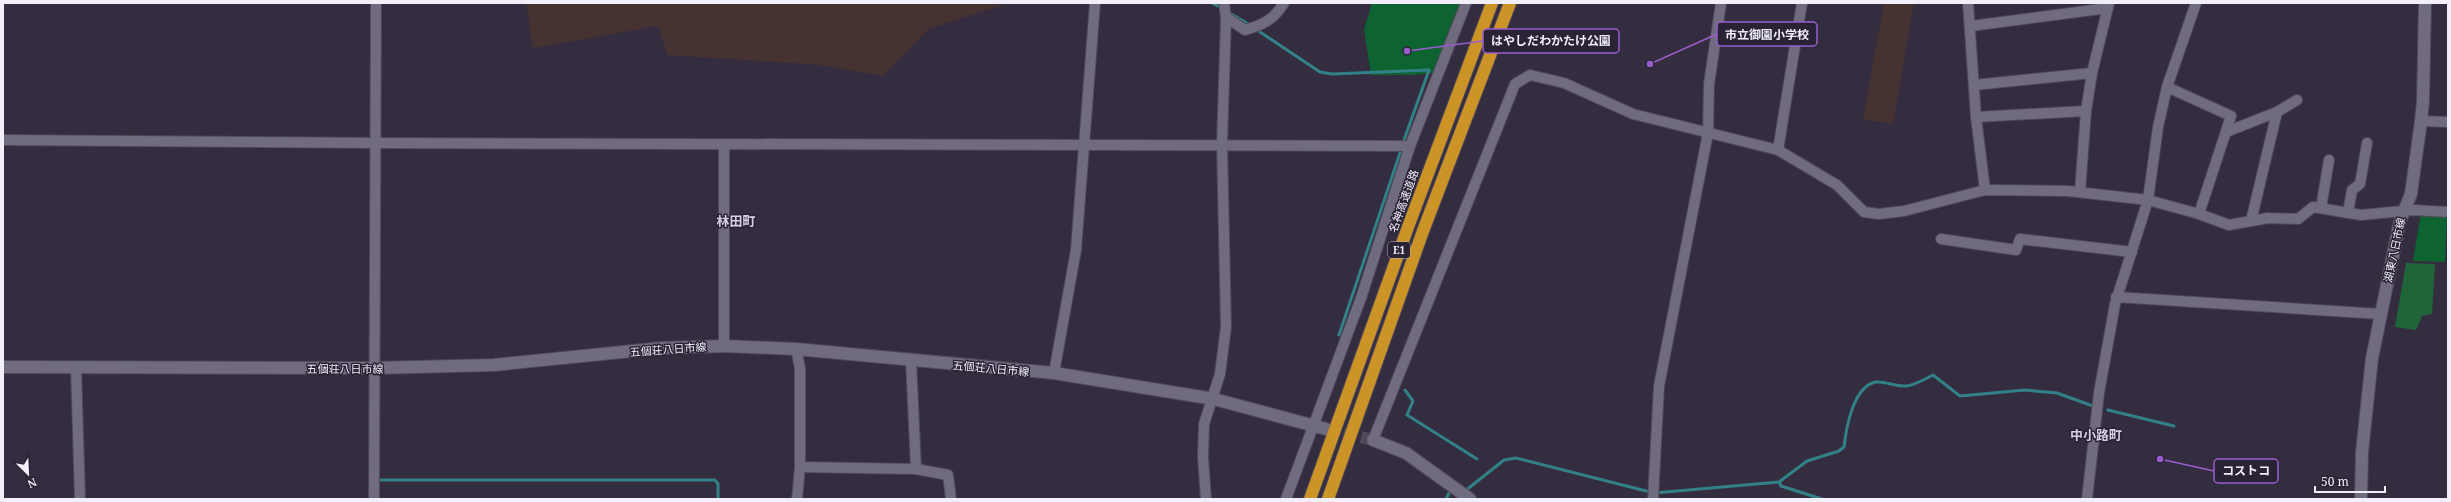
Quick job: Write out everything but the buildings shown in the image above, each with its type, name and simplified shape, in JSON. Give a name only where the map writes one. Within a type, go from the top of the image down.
[{"type":"highway","name":"名神高速道路","points":[[1310,499],[1408,227],[1492,3]]},
{"type":"highway","name":"E1","points":[[1328,499],[1423,231],[1510,3]]},
{"type":"main road","name":"湖東八日市線","points":[[2361,499],[2366,396],[2380,314],[2403,210],[2411,194],[2421,121],[2423,101],[2425,3]]},
{"type":"main road","name":"五個荘八日市線","points":[[3,367],[374,368],[494,365],[662,348],[724,346],[796,349],[1054,373],[1214,399],[1326,429]]},
{"type":"main road","points":[[1373,440],[1406,453],[1464,495]]},
{"type":"street","points":[[374,499],[376,3]]},
{"type":"street","points":[[1054,373],[1076,250],[1086,144],[1096,3]]},
{"type":"street","points":[[1206,499],[1203,457],[1204,424],[1214,399],[1220,374],[1226,326],[1222,144],[1226,17],[1224,3]]},
{"type":"street","points":[[1226,17],[1245,30],[1264,24],[1277,14],[1284,3]]},
{"type":"street","points":[[1286,499],[1361,298],[1410,146],[1466,3]]},
{"type":"street","points":[[1653,499],[1659,386],[1708,133],[1710,84],[1721,3]]},
{"type":"street","points":[[1778,150],[1802,3]]},
{"type":"street","points":[[1968,3],[1971,26],[1976,117],[1985,190]]},
{"type":"street","points":[[2087,499],[2099,392],[2116,297],[2148,200],[2158,127],[2167,87],[2196,3]]},
{"type":"street","points":[[1971,26],[2109,6],[2092,73],[2086,112],[2080,192]]},
{"type":"street","points":[[1974,84],[2092,73]]},
{"type":"street","points":[[1373,440],[1515,84],[1530,75],[1564,83],[1633,114],[1778,150],[1837,185],[1864,212],[1879,214],[1904,211],[1985,190],[2080,192],[2148,200],[2199,214],[2229,225],[2268,218],[2298,219],[2313,206],[2361,215],[2403,210],[2448,212]]},
{"type":"street","points":[[2167,87],[2231,116],[2199,214]]},
{"type":"street","points":[[2226,132],[2277,112],[2297,100]]},
{"type":"street","points":[[1976,117],[2086,112]]},
{"type":"street","points":[[2251,221],[2277,112]]},
{"type":"street","points":[[2421,121],[2448,122]]},
{"type":"street","points":[[3,140],[376,143],[1222,144],[1410,146]]},
{"type":"street","points":[[2348,213],[2352,190],[2360,184],[2367,143]]},
{"type":"street","points":[[724,144],[724,346]]},
{"type":"street","points":[[2321,208],[2329,160]]},
{"type":"street","points":[[1942,239],[2016,250],[2020,239],[2132,252]]},
{"type":"street","points":[[2116,297],[2380,314]]},
{"type":"street","points":[[796,349],[800,368],[800,467],[797,499]]},
{"type":"street","points":[[911,360],[916,469]]},
{"type":"street","points":[[76,367],[80,499]]},
{"type":"street","points":[[800,467],[916,469],[948,475],[951,499]]},
{"type":"shaded area","points":[[526,3],[1009,3],[928,29],[883,76],[822,65],[668,55],[658,26],[533,48]]},
{"type":"shaded area","points":[[1884,3],[1914,3],[1893,123],[1863,120]]},
{"type":"green space","points":[[1372,3],[1466,3],[1439,72],[1415,75],[1371,75],[1364,30]]},
{"type":"green space","points":[[2421,213],[2447,215],[2445,262],[2413,261]]},
{"type":"green space","points":[[2406,263],[2435,264],[2432,314],[2422,316],[2416,330],[2395,327]]},
{"type":"waterway","points":[[1212,3],[1218,6]]},
{"type":"waterway","points":[[1228,12],[1250,25]]},
{"type":"waterway","points":[[1260,32],[1320,72],[1332,74],[1429,70],[1404,140]]},
{"type":"waterway","points":[[1339,335],[1401,150]]},
{"type":"waterway","points":[[1465,491],[1504,460],[1516,458],[1654,493],[1779,482],[1807,461],[1839,451],[1844,447],[1849,420],[1856,400],[1868,385],[1876,382],[1907,386],[1933,375],[1960,396],[2025,390],[2057,393],[2093,406]]},
{"type":"waterway","points":[[1405,390],[1413,401],[1407,415],[1477,459]]},
{"type":"waterway","points":[[2108,410],[2174,426]]},
{"type":"waterway","points":[[377,480],[715,480],[718,484],[718,499]]},
{"type":"waterway","points":[[1779,482],[1781,486],[1822,499]]},
{"type":"waterway","points":[[1446,499],[1450,491],[1452,492]]},
{"type":"tunnel","points":[[1326,429],[1373,440]]},
{"type":"place","name":"はやしだわかたけ公園","points":[[1407,51]]},
{"type":"place","name":"市立御園小学校","points":[[1650,64]]},
{"type":"place","name":"コストコ","points":[[2160,459]]},
{"type":"district","name":"林田町","points":[[736,221]]},
{"type":"district","name":"中小路町","points":[[2096,435]]}]
